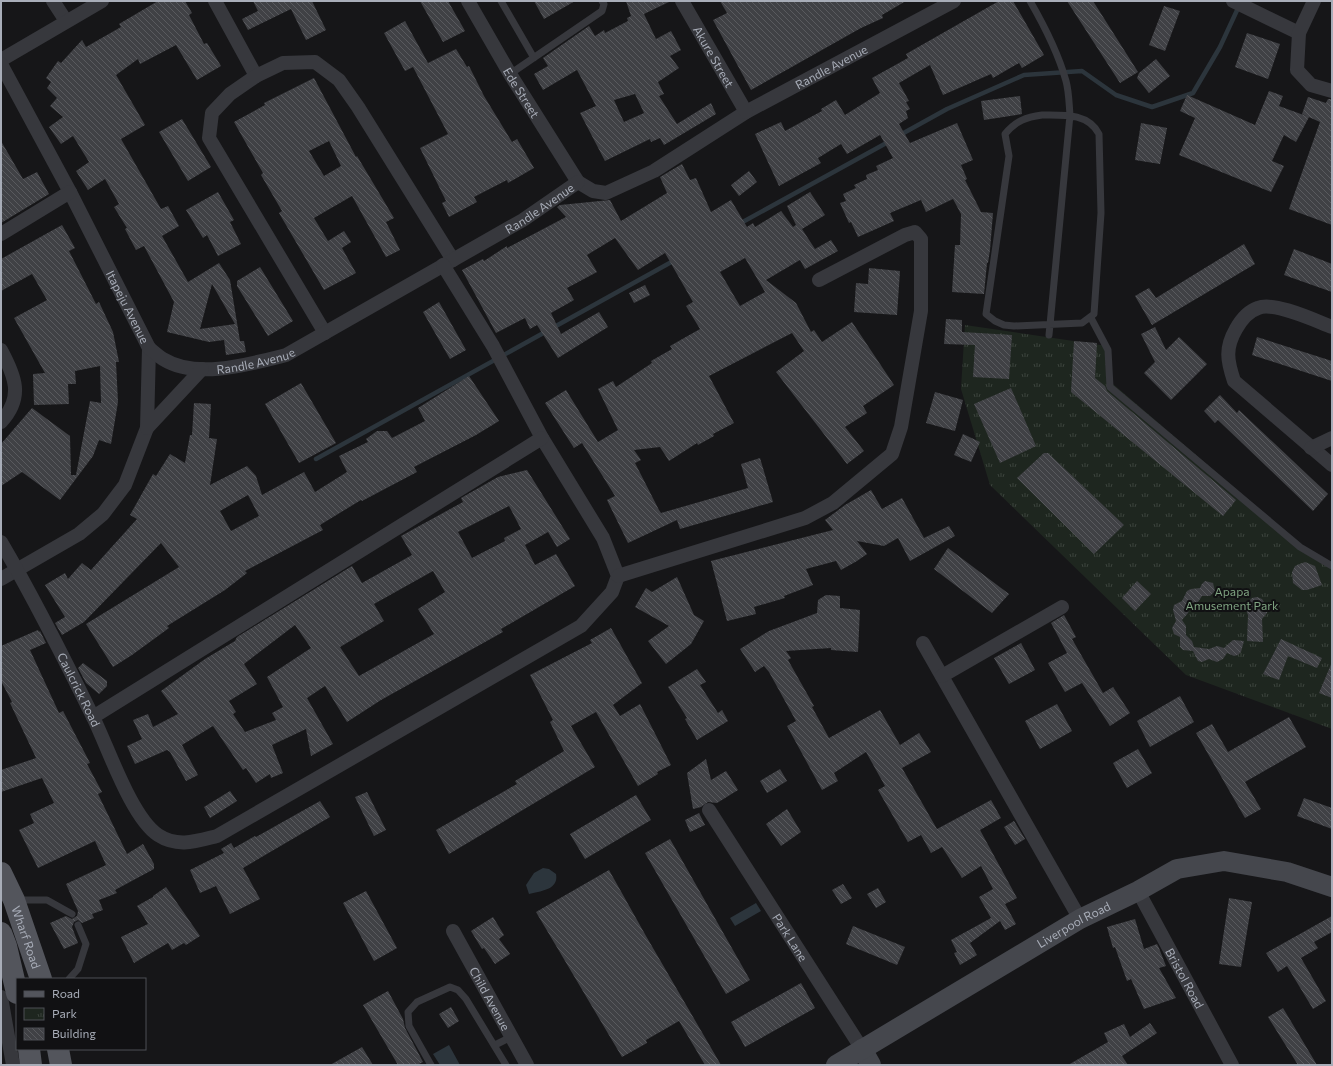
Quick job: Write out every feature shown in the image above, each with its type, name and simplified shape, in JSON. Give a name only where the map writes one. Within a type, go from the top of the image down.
[{"type":"main road","name":"Liverpool Road","points":[[836,1065],[867,1057],[1080,920],[1138,891],[1177,869],[1224,861],[1287,872],[1332,887]]},
{"type":"main road","name":"Wharf Road","points":[[1,873],[14,900],[41,978]]},
{"type":"main road","name":"Wharf Road","points":[[1,933],[6,946],[16,989]]},
{"type":"main road","points":[[29,1050],[31,1065]]},
{"type":"main road","points":[[58,1050],[61,1065]]},
{"type":"street","points":[[53,1],[66,22]]},
{"type":"street","points":[[1,60],[102,1]]},
{"type":"street","points":[[215,1],[256,76]]},
{"type":"street","name":"Ede Street","points":[[468,1],[510,74],[578,182]]},
{"type":"street","name":"Akure Street","points":[[682,1],[746,112]]},
{"type":"street","name":"Randle Avenue","points":[[149,348],[164,360],[183,367],[202,369],[242,367],[286,355],[522,220],[578,182],[593,191],[606,193],[654,171],[746,112],[954,1]]},
{"type":"street","points":[[1314,1],[1299,33],[1297,70],[1311,85],[1332,91]]},
{"type":"street","points":[[1239,3],[1299,33]]},
{"type":"street","points":[[325,333],[209,138],[212,114],[230,94],[256,76],[283,63],[315,62],[339,80],[358,107],[448,262],[542,438],[603,538],[618,576],[805,518],[833,503],[892,454],[901,427],[921,311],[921,239],[915,232],[904,236],[819,280]]},
{"type":"street","name":"Itapeju Avenue","points":[[1,64],[70,192],[149,348],[147,428],[125,485],[103,514],[79,534],[1,579]]},
{"type":"street","points":[[1,234],[70,192]]},
{"type":"street","points":[[1332,327],[1279,308],[1259,307],[1242,319],[1229,341],[1228,364],[1234,381],[1332,465]]},
{"type":"street","points":[[1,350],[9,365],[16,385],[15,398],[7,415],[1,422]]},
{"type":"street","points":[[147,428],[202,369]]},
{"type":"street","points":[[94,718],[542,438]]},
{"type":"street","points":[[1311,448],[1332,438]]},
{"type":"street","name":"Caulcrick Road","points":[[1,542],[17,569],[94,718],[114,765],[143,822],[159,836],[185,844],[217,836],[581,626],[612,592],[618,576]]},
{"type":"street","points":[[942,676],[1062,607]]},
{"type":"street","points":[[923,643],[1080,920]]},
{"type":"street","name":"Park Lane","points":[[709,810],[867,1057]]},
{"type":"street","name":"Bristol Road","points":[[1138,891],[1232,1065]]},
{"type":"street","name":"Child Avenue","points":[[453,931],[513,1036],[527,1065]]},
{"type":"street","points":[[1,998],[13,1065]]},
{"type":"lane","points":[[501,1],[534,58]]},
{"type":"lane","points":[[510,74],[602,12],[604,4],[602,1]]},
{"type":"lane","points":[[1030,1],[1050,36],[1058,58],[1066,82],[1070,115],[1048,336]]},
{"type":"lane","points":[[1070,115],[1087,120],[1095,125],[1099,134],[1102,213],[1094,314],[1091,318],[1082,323],[1004,325],[990,318],[986,314],[1009,156],[1005,134],[1015,123],[1028,116],[1070,115]]},
{"type":"lane","points":[[1091,318],[1108,350],[1110,387],[1300,547],[1332,566]]},
{"type":"lane","points":[[14,900],[47,900],[72,914]]},
{"type":"lane","points":[[70,978],[78,969],[86,944],[78,924]]},
{"type":"lane","points":[[431,1065],[409,1026],[408,1012],[417,1002],[450,987],[458,990],[466,999],[506,1065]]},
{"type":"lane","points":[[495,1045],[513,1036]]},
{"type":"green space","name":"Apapa Amusement Park","points":[[965,325],[1107,346],[1106,378],[1306,549],[1332,564],[1332,729],[1186,675],[990,485],[961,389]]},
{"type":"shaded area","points":[[543,868],[549,869],[556,874],[555,883],[552,887],[544,891],[529,894],[526,885],[534,873]]},
{"type":"shaded area","points":[[756,903],[761,911],[735,926],[730,918]]},
{"type":"shaded area","points":[[449,1045],[460,1065],[440,1065],[433,1054]]},
{"type":"building","points":[[158,1],[185,1],[192,13],[189,15],[204,44],[207,43],[221,66],[197,80],[176,45],[140,64],[138,59],[116,75],[145,125],[121,139],[161,209],[168,206],[179,226],[162,236],[188,282],[219,263],[230,280],[240,341],[244,341],[246,352],[226,355],[224,340],[209,342],[167,332],[174,302],[144,246],[136,250],[125,229],[127,228],[114,207],[119,204],[105,179],[88,190],[76,171],[89,162],[73,136],[61,144],[49,127],[63,117],[50,106],[57,98],[47,88],[51,82],[46,78],[58,61],[61,63],[82,40],[86,47],[121,27],[119,24]],"holes":[[[212,284],[235,324],[200,329]]]},
{"type":"building","points":[[253,1],[312,1],[326,30],[306,40],[291,9],[248,30],[242,19],[258,11]]},
{"type":"building","points":[[420,1],[448,1],[465,31],[443,42]]},
{"type":"building","points":[[534,1],[575,1],[544,19]]},
{"type":"building","points":[[626,1],[671,1],[644,14],[656,39],[671,31],[681,50],[670,56],[679,68],[658,82],[664,94],[659,96],[677,124],[711,103],[716,114],[664,145],[660,138],[651,142],[650,139],[605,161],[580,113],[596,106],[577,70],[543,90],[534,74],[548,66],[543,58],[589,26],[595,36],[604,30],[605,33],[628,21],[627,18],[631,16]],"holes":[[[635,94],[644,113],[624,122],[614,100]]]},
{"type":"building","points":[[720,1],[906,1],[882,15],[883,18],[861,28],[751,90],[713,20],[727,13]]},
{"type":"building","points":[[999,1],[1013,1],[1044,55],[1022,68],[1019,63],[993,78],[991,74],[943,95],[930,65],[899,83],[909,101],[906,102],[910,109],[906,111],[908,118],[899,124],[910,143],[957,123],[973,160],[961,165],[967,179],[965,180],[981,212],[993,213],[984,294],[952,292],[955,245],[960,245],[961,214],[953,199],[926,212],[921,200],[890,213],[894,221],[858,237],[851,222],[849,223],[840,203],[846,201],[843,194],[856,188],[854,185],[867,179],[866,175],[878,170],[876,166],[893,158],[880,135],[847,154],[841,144],[818,158],[821,163],[779,186],[755,134],[781,122],[785,131],[822,111],[821,109],[836,100],[845,115],[880,93],[872,78],[908,58],[906,54]]},
{"type":"building","points":[[1067,1],[1093,1],[1138,72],[1120,83]]},
{"type":"building","points":[[1164,6],[1180,11],[1165,51],[1149,45]]},
{"type":"building","points":[[405,21],[428,63],[456,49],[467,67],[469,66],[484,96],[512,142],[517,139],[534,168],[508,183],[507,180],[474,197],[477,202],[449,217],[442,203],[446,201],[420,148],[448,134],[413,67],[405,71],[384,33]]},
{"type":"building","points":[[1247,33],[1280,44],[1268,79],[1235,67]]},
{"type":"building","points":[[1156,59],[1170,76],[1149,93],[1137,78],[1139,73]]},
{"type":"building","points":[[314,78],[356,157],[357,156],[394,218],[386,222],[400,250],[386,257],[352,196],[314,218],[328,241],[344,231],[351,242],[342,248],[356,273],[324,290],[279,213],[282,211],[261,175],[263,173],[234,122],[265,105],[264,103]],"holes":[[[329,141],[341,166],[324,176],[309,151]]]},
{"type":"building","points":[[1269,91],[1283,96],[1279,106],[1309,117],[1296,142],[1284,135],[1272,161],[1284,166],[1271,192],[1179,155],[1195,118],[1180,111],[1187,95],[1255,125]]},
{"type":"building","points":[[1020,96],[1022,114],[984,120],[981,101]]},
{"type":"building","points":[[1308,97],[1326,103],[1328,99],[1332,99],[1332,225],[1289,209],[1320,122],[1302,114]]},
{"type":"building","points":[[182,119],[211,167],[188,181],[159,132]]},
{"type":"building","points":[[1141,123],[1167,128],[1160,164],[1135,160]]},
{"type":"building","points":[[1,141],[23,179],[37,172],[49,194],[1,223]]},
{"type":"building","points":[[682,164],[690,180],[696,178],[711,212],[731,200],[747,227],[753,223],[755,227],[781,211],[793,227],[796,225],[787,206],[810,192],[825,215],[802,229],[815,249],[831,240],[838,251],[805,269],[800,260],[766,280],[796,303],[811,332],[814,330],[822,342],[852,322],[894,385],[863,406],[867,413],[845,427],[864,451],[847,464],[776,372],[804,351],[792,333],[709,376],[734,423],[713,434],[714,436],[698,445],[697,443],[669,461],[660,447],[634,450],[641,460],[635,463],[661,513],[748,488],[741,464],[760,458],[773,502],[680,529],[677,520],[628,543],[607,500],[615,496],[582,443],[574,448],[545,403],[566,390],[598,442],[618,430],[598,389],[613,381],[616,387],[652,363],[651,361],[672,349],[670,346],[700,329],[686,306],[693,302],[665,253],[638,270],[615,238],[587,255],[597,272],[567,288],[574,300],[551,313],[561,334],[599,312],[608,327],[558,358],[537,325],[530,329],[525,318],[496,333],[462,270],[483,259],[484,261],[507,246],[507,248],[566,217],[557,207],[560,205],[610,200],[621,221],[667,193],[660,177]],"holes":[[[745,258],[765,292],[740,306],[720,272]]]},
{"type":"building","points":[[749,171],[757,182],[739,196],[731,185]]},
{"type":"building","points":[[218,192],[234,220],[230,222],[241,244],[218,256],[207,235],[203,238],[186,210]]},
{"type":"building","points":[[62,225],[75,248],[69,251],[96,304],[99,302],[113,332],[119,362],[116,362],[118,402],[111,444],[99,440],[93,456],[60,500],[22,472],[1,486],[1,444],[32,408],[70,436],[71,475],[76,475],[90,401],[101,403],[100,366],[75,371],[76,384],[68,384],[69,404],[34,405],[33,374],[45,373],[14,318],[47,300],[32,274],[1,291],[1,259]]},
{"type":"building","points":[[1244,244],[1255,264],[1152,325],[1135,296],[1149,288],[1156,298]]},
{"type":"building","points":[[1294,249],[1332,264],[1332,292],[1284,275]]},
{"type":"building","points":[[260,267],[293,321],[268,336],[237,286],[237,281]]},
{"type":"building","points":[[869,268],[900,271],[897,315],[854,312],[856,283],[868,284]]},
{"type":"building","points":[[645,285],[650,295],[634,303],[629,293]]},
{"type":"building","points":[[439,302],[466,350],[450,359],[423,312]]},
{"type":"building","points":[[946,319],[962,320],[962,332],[1012,335],[1009,379],[973,377],[975,345],[944,344]]},
{"type":"building","points":[[1155,327],[1166,350],[1179,337],[1207,364],[1171,400],[1144,373],[1155,362],[1141,334]]},
{"type":"building","points":[[1257,337],[1332,361],[1332,381],[1252,355]]},
{"type":"building","points":[[1074,341],[1097,343],[1095,378],[1105,386],[1107,391],[1236,500],[1223,516],[1071,392]]},
{"type":"building","points":[[469,376],[499,421],[476,435],[414,467],[417,472],[362,501],[361,500],[320,525],[323,530],[245,571],[247,573],[225,590],[167,626],[169,628],[113,667],[86,624],[179,567],[161,543],[84,622],[62,635],[55,623],[65,617],[45,585],[65,573],[68,579],[82,563],[91,570],[137,519],[130,515],[153,474],[156,476],[170,454],[185,463],[190,435],[192,435],[194,403],[211,404],[209,438],[217,439],[210,485],[247,466],[256,476],[262,495],[304,472],[315,492],[347,472],[339,456],[368,442],[366,439],[377,431],[387,431],[392,438],[425,421],[418,408]],"holes":[[[248,495],[259,516],[231,531],[220,511]]]},
{"type":"building","points":[[301,383],[336,443],[299,463],[265,404]]},
{"type":"building","points":[[1011,388],[1036,446],[1000,463],[974,404]]},
{"type":"building","points":[[935,392],[963,400],[955,431],[926,423]]},
{"type":"building","points":[[1220,395],[1237,413],[1239,410],[1328,494],[1313,511],[1218,420],[1215,423],[1204,411]]},
{"type":"building","points":[[963,434],[980,442],[971,462],[954,455]]},
{"type":"building","points":[[1044,453],[1048,453],[1124,525],[1094,554],[1017,478]]},
{"type":"building","points":[[527,470],[570,539],[557,547],[548,532],[525,545],[535,565],[556,554],[575,586],[501,629],[503,632],[381,700],[347,722],[325,686],[307,698],[333,744],[311,756],[306,729],[272,745],[283,773],[271,778],[270,774],[256,783],[246,768],[243,770],[213,726],[182,745],[198,775],[186,781],[170,752],[167,750],[135,764],[127,746],[142,739],[133,720],[148,714],[153,727],[178,714],[161,691],[205,659],[235,641],[237,637],[352,566],[362,583],[412,555],[401,536],[463,502],[461,498],[498,477]],"holes":[[[509,506],[521,529],[504,538],[505,541],[472,558],[458,532]],[[433,571],[445,592],[418,609],[434,634],[359,676],[340,647],[384,621],[374,604]],[[295,625],[311,648],[267,677],[283,707],[272,713],[276,720],[245,732],[233,714],[236,712],[229,701],[257,684],[244,664]]]},
{"type":"building","points":[[871,490],[882,509],[902,498],[924,538],[949,526],[955,536],[910,561],[898,538],[884,546],[857,541],[867,554],[857,561],[841,570],[836,561],[806,569],[813,585],[784,596],[785,598],[754,607],[756,614],[727,621],[711,561],[833,530],[825,520],[845,505]]},
{"type":"building","points":[[948,548],[1009,594],[992,613],[934,569]]},
{"type":"building","points":[[1305,562],[1315,566],[1322,585],[1307,590],[1302,590],[1293,583],[1292,572],[1295,566]]},
{"type":"building","points":[[677,577],[694,615],[704,621],[691,644],[666,664],[648,641],[669,626],[635,607],[646,588],[652,592]]},
{"type":"building","points":[[1137,581],[1151,594],[1135,611],[1122,598]]},
{"type":"building","points":[[1205,581],[1213,583],[1215,591],[1210,596],[1202,596],[1198,602],[1190,606],[1188,613],[1182,620],[1186,626],[1186,635],[1192,641],[1194,647],[1209,649],[1217,646],[1224,648],[1233,640],[1244,641],[1241,652],[1238,655],[1234,656],[1227,653],[1223,659],[1217,662],[1209,659],[1202,662],[1198,661],[1193,651],[1183,650],[1180,647],[1180,637],[1174,634],[1172,628],[1176,621],[1173,610],[1174,605],[1182,601],[1187,591],[1200,588]]},
{"type":"building","points":[[826,595],[840,596],[840,608],[860,610],[858,652],[831,650],[831,648],[786,651],[791,658],[788,660],[814,706],[812,707],[829,738],[880,710],[900,745],[919,733],[931,752],[902,768],[937,829],[991,800],[1001,818],[980,830],[1017,898],[1005,904],[1016,924],[1005,930],[1000,921],[970,943],[977,955],[960,965],[954,953],[957,952],[951,940],[991,918],[979,897],[993,889],[981,866],[962,878],[942,847],[931,853],[921,835],[908,842],[878,790],[885,786],[866,752],[834,773],[838,781],[822,790],[787,726],[796,721],[769,672],[764,666],[755,672],[740,649],[769,631],[817,613],[818,600]]},
{"type":"building","points":[[1257,597],[1262,599],[1268,608],[1267,613],[1262,619],[1263,642],[1247,641],[1248,615],[1245,608],[1246,604],[1252,598]]},
{"type":"building","points":[[1064,615],[1076,637],[1072,639],[1103,693],[1113,687],[1130,713],[1110,726],[1082,683],[1065,692],[1048,663],[1067,653],[1051,623]]},
{"type":"building","points":[[611,628],[642,683],[613,705],[620,716],[640,704],[671,765],[657,772],[658,774],[638,786],[596,712],[571,726],[595,767],[449,854],[436,830],[517,784],[515,781],[564,751],[550,722],[553,720],[530,675],[592,643],[590,640]]},
{"type":"building","points":[[38,630],[46,643],[30,650],[59,713],[63,711],[90,763],[87,764],[102,792],[98,794],[127,854],[143,844],[154,864],[154,869],[115,890],[117,893],[99,900],[103,910],[92,914],[94,918],[82,923],[78,920],[74,922],[72,927],[78,943],[64,949],[50,923],[66,916],[72,919],[77,916],[78,911],[66,884],[106,865],[95,841],[38,868],[19,830],[34,823],[30,814],[54,803],[42,778],[1,792],[1,770],[36,758],[10,703],[12,702],[1,681],[1,646]]},
{"type":"building","points":[[1281,639],[1322,658],[1317,668],[1288,656],[1279,680],[1263,674]]},
{"type":"building","points":[[1021,643],[1035,670],[1009,684],[994,658]]},
{"type":"building","points":[[1332,662],[1332,698],[1319,693]]},
{"type":"building","points":[[83,663],[107,681],[107,686],[99,694],[86,683],[78,668]]},
{"type":"building","points":[[697,669],[706,682],[700,685],[718,713],[722,710],[728,721],[697,740],[685,719],[687,718],[668,687]]},
{"type":"building","points":[[1180,696],[1194,722],[1150,747],[1137,721]]},
{"type":"building","points":[[1057,704],[1072,731],[1040,749],[1025,721]]},
{"type":"building","points":[[1289,717],[1306,747],[1245,782],[1261,809],[1245,818],[1196,733],[1212,724],[1228,752]]},
{"type":"building","points":[[1138,749],[1152,773],[1127,788],[1113,763]]},
{"type":"building","points":[[706,759],[711,780],[726,771],[738,790],[717,803],[708,802],[701,807],[693,809],[687,773]]},
{"type":"building","points":[[780,769],[787,781],[767,793],[760,781]]},
{"type":"building","points":[[230,791],[237,801],[210,818],[204,807]]},
{"type":"building","points":[[367,792],[386,830],[374,836],[355,797]]},
{"type":"building","points":[[636,795],[651,820],[585,859],[570,834]]},
{"type":"building","points":[[1304,798],[1332,808],[1332,829],[1297,816]]},
{"type":"building","points":[[320,801],[330,817],[243,868],[260,899],[230,914],[216,886],[200,893],[190,870],[224,853],[221,849],[231,843],[234,848]]},
{"type":"building","points":[[787,809],[801,832],[781,846],[766,824]]},
{"type":"building","points":[[699,813],[705,825],[690,832],[685,820]]},
{"type":"building","points":[[1014,821],[1025,839],[1015,845],[1004,827]]},
{"type":"building","points":[[670,839],[750,980],[726,994],[645,853]]},
{"type":"building","points":[[609,870],[721,1065],[705,1065],[679,1021],[646,1040],[647,1043],[622,1057],[536,912]]},
{"type":"building","points":[[843,884],[852,898],[841,904],[832,890]]},
{"type":"building","points":[[166,887],[200,936],[186,945],[184,943],[172,950],[168,943],[134,963],[121,937],[148,924],[137,906],[153,897]]},
{"type":"building","points":[[878,888],[886,902],[876,908],[867,894]]},
{"type":"building","points":[[366,891],[397,948],[374,961],[343,903]]},
{"type":"building","points":[[1229,898],[1252,902],[1241,967],[1219,964]]},
{"type":"building","points":[[1332,916],[1332,932],[1314,942],[1318,948],[1301,958],[1326,1001],[1313,1009],[1287,966],[1278,972],[1266,953]]},
{"type":"building","points":[[493,917],[504,935],[499,939],[510,954],[495,964],[484,948],[482,949],[471,931]]},
{"type":"building","points":[[1135,919],[1144,949],[1157,944],[1166,966],[1159,968],[1176,998],[1144,1009],[1131,979],[1127,981],[1115,947],[1113,948],[1107,927]]},
{"type":"building","points":[[853,926],[905,947],[897,965],[846,944]]},
{"type":"building","points":[[801,983],[815,1008],[745,1047],[731,1022]]},
{"type":"building","points":[[388,991],[423,1062],[417,1065],[398,1065],[363,1005]]},
{"type":"building","points":[[451,1007],[459,1021],[448,1028],[439,1014]]},
{"type":"building","points":[[1283,1008],[1317,1065],[1298,1065],[1268,1017]]},
{"type":"building","points":[[1150,1023],[1157,1033],[1122,1056],[1128,1065],[1068,1065],[1108,1042],[1104,1033],[1124,1024],[1130,1037]]},
{"type":"building","points":[[362,1047],[373,1065],[330,1065]]},
{"type":"waterway","points":[[900,135],[947,109],[1024,75],[1082,71],[1116,95],[1152,107],[1193,93],[1220,47],[1239,6]]},
{"type":"waterway","points":[[739,224],[890,141]]},
{"type":"waterway","points":[[316,459],[675,260]]}]
